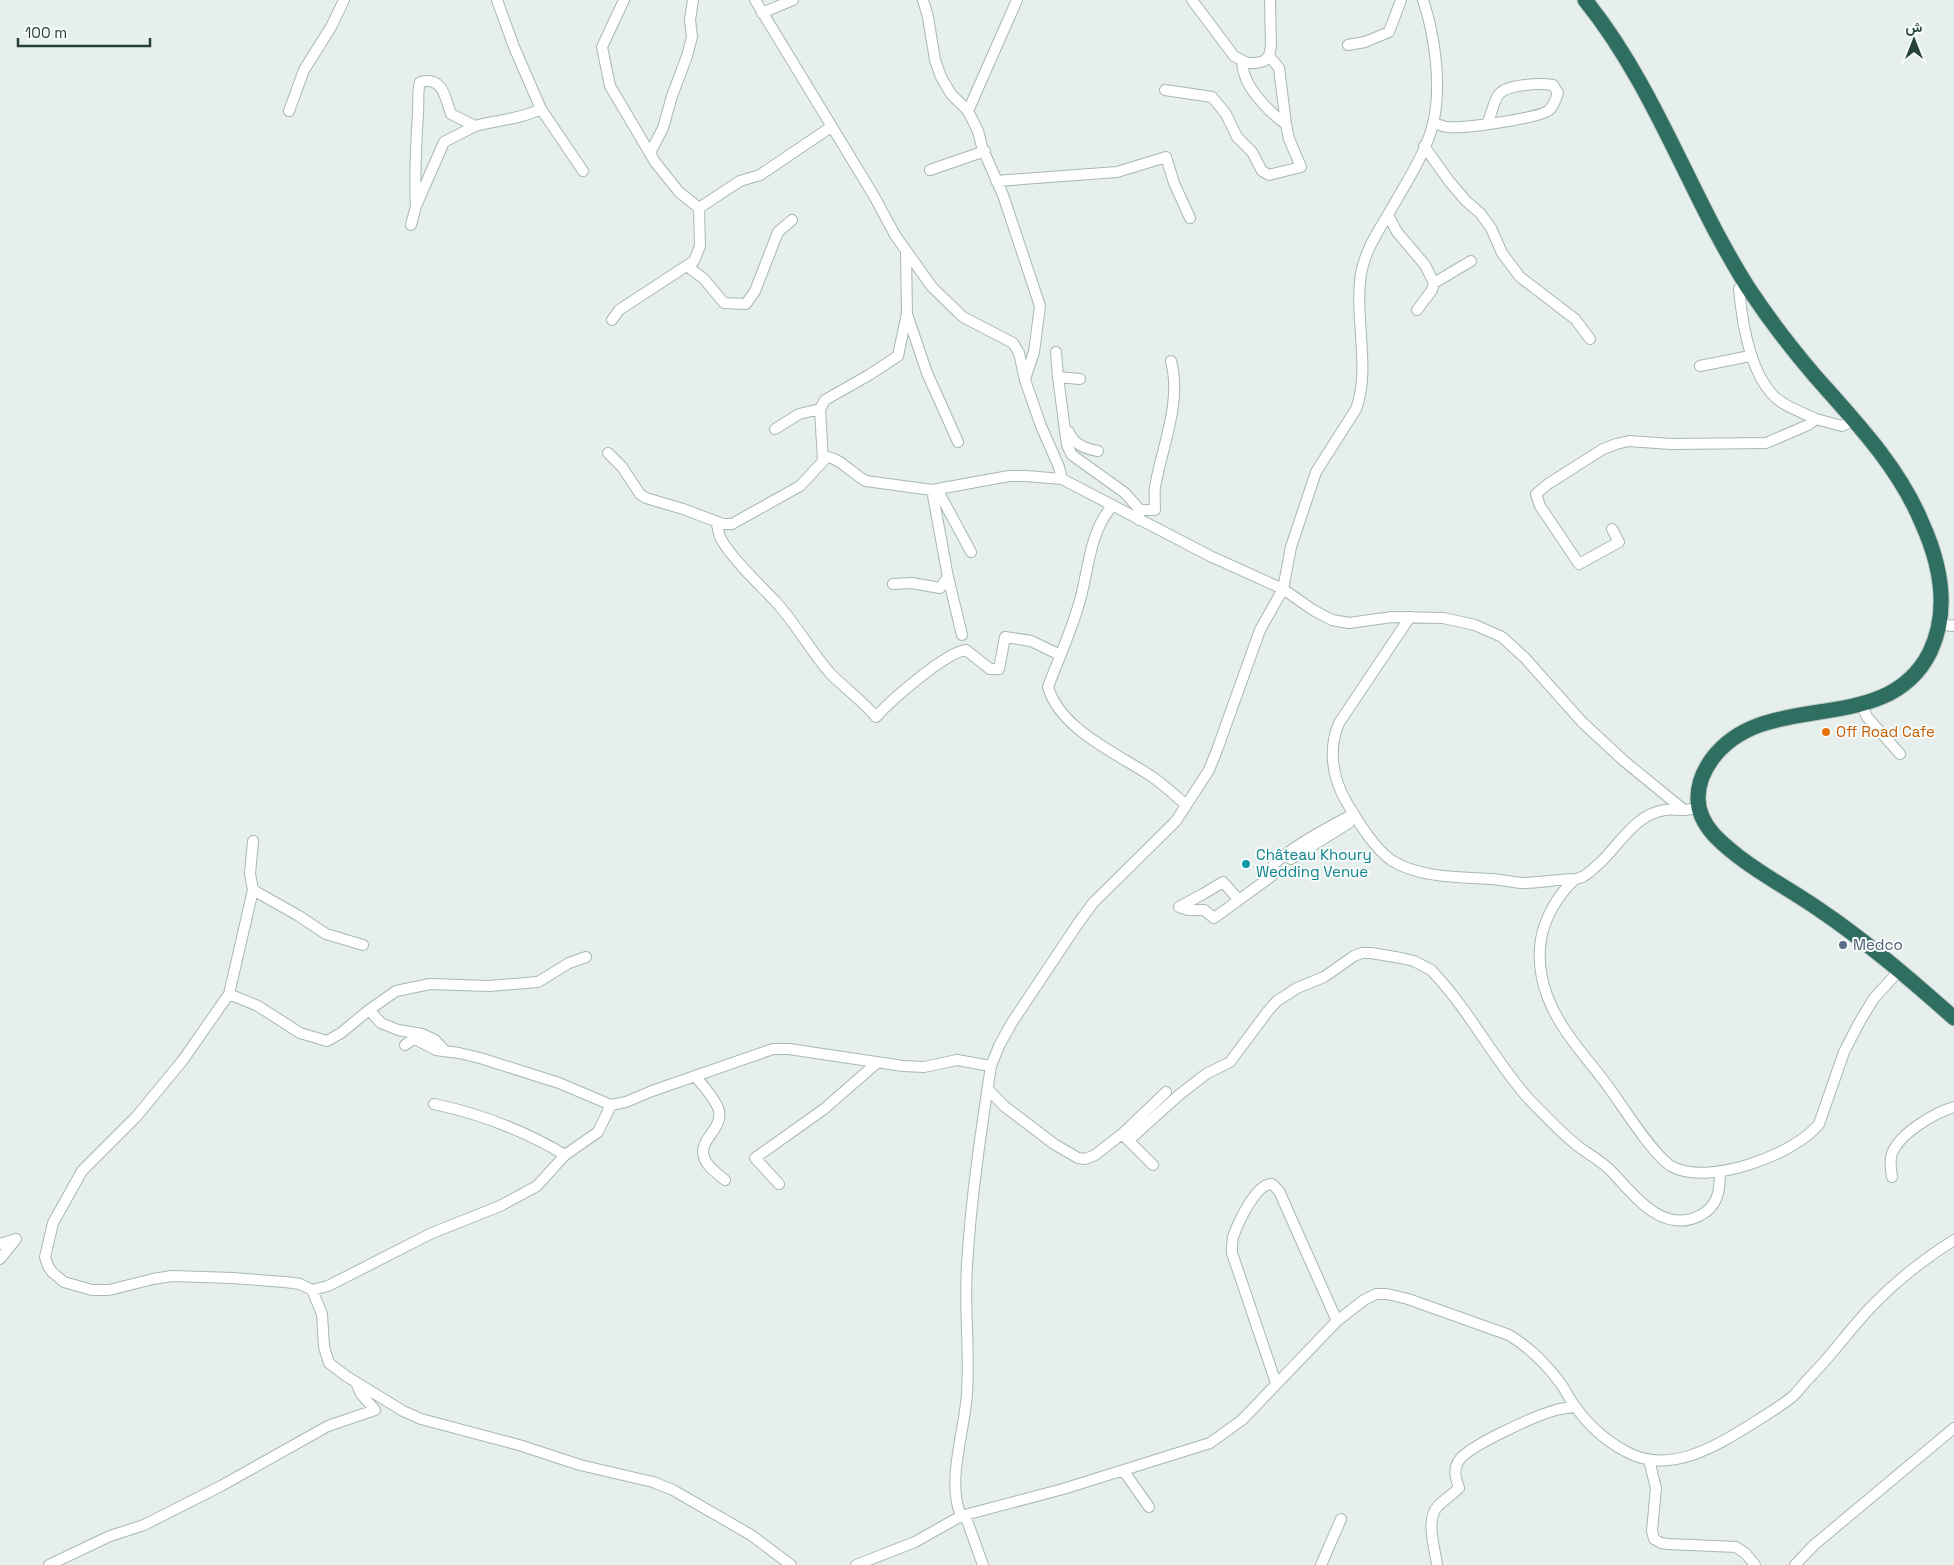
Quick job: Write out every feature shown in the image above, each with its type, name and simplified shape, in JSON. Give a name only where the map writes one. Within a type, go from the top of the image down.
[{"type":"highway","points":[[1585,0],[1617,45],[1644,91],[1744,282],[1790,346],[1854,420],[1896,475],[1922,522],[1930,544],[1947,624],[1920,667],[1908,680],[1881,698],[1862,705],[1780,718],[1738,735],[1717,752],[1708,764],[1691,809],[1703,821],[1711,833],[1743,860],[1834,920],[1900,970],[1954,1018]]},
{"type":"street","points":[[290,111],[304,70],[331,27],[344,0]]},
{"type":"street","points":[[498,0],[514,47],[541,109],[584,171]]},
{"type":"street","points":[[612,320],[619,310],[694,261],[700,246],[699,208],[679,192],[650,153],[610,86],[602,46],[624,0]]},
{"type":"street","points":[[650,153],[662,128],[687,56],[692,37],[690,20],[693,0]]},
{"type":"street","points":[[755,0],[874,196],[906,253],[932,287],[963,317],[1013,343],[1019,353],[1025,380],[1062,479]]},
{"type":"street","points":[[762,13],[793,0]]},
{"type":"street","points":[[924,0],[935,60],[941,77],[951,94],[968,111],[978,132],[982,147],[1003,195],[1040,306],[1034,352],[1025,380]]},
{"type":"street","points":[[968,111],[1017,0]]},
{"type":"street","points":[[1192,0],[1234,56],[1241,60],[1256,63],[1264,61],[1268,56],[1271,46],[1270,0]]},
{"type":"street","points":[[1348,45],[1365,42],[1389,32],[1401,0]]},
{"type":"street","points":[[983,1565],[963,1516],[958,1510],[955,1483],[968,1386],[966,1266],[991,1066],[1011,1024],[1093,903],[1176,821],[1209,770],[1218,750],[1260,630],[1283,589],[1292,547],[1316,472],[1356,409],[1360,399],[1362,358],[1359,294],[1361,273],[1366,253],[1410,177],[1433,123],[1437,81],[1434,51],[1423,0]]},
{"type":"street","points":[[1165,90],[1212,97],[1226,114],[1237,137],[1252,152],[1262,172],[1269,175],[1301,167],[1289,138],[1279,68],[1268,56]]},
{"type":"street","points":[[1241,60],[1245,77],[1266,108],[1272,115],[1286,124]]},
{"type":"street","points":[[416,206],[414,178],[420,82],[427,80],[436,82],[443,90],[451,114],[475,126]]},
{"type":"street","points":[[1433,123],[1448,128],[1487,124],[1534,116],[1548,112],[1555,102],[1558,93],[1553,85],[1545,84],[1504,90],[1498,96],[1487,124]]},
{"type":"street","points":[[411,225],[416,206],[444,142],[475,126],[495,120],[525,116],[541,109]]},
{"type":"street","points":[[699,208],[740,181],[760,175],[831,127]]},
{"type":"street","points":[[1424,146],[1449,181],[1480,213],[1491,228],[1502,253],[1520,277],[1575,319],[1590,339]]},
{"type":"street","points":[[930,170],[985,151]]},
{"type":"street","points":[[996,181],[1117,172],[1166,157],[1174,183],[1190,218]]},
{"type":"street","points":[[1388,215],[1397,232],[1425,265],[1434,283],[1432,290],[1418,310]]},
{"type":"street","points":[[687,266],[704,279],[724,302],[746,304],[755,291],[778,232],[792,220]]},
{"type":"street","points":[[823,461],[820,410],[825,400],[869,376],[898,356],[907,313],[906,253]]},
{"type":"street","points":[[1434,283],[1471,261]]},
{"type":"street","points":[[1744,282],[1739,288],[1740,301],[1750,356],[1772,395],[1816,419],[1842,426],[1854,420]]},
{"type":"street","points":[[907,313],[927,373],[958,442]]},
{"type":"street","points":[[1056,352],[1067,445],[1072,455],[1125,493],[1140,510],[1139,520]]},
{"type":"street","points":[[1700,366],[1750,356]]},
{"type":"street","points":[[1140,510],[1155,510],[1155,488],[1174,394],[1174,373],[1171,361]]},
{"type":"street","points":[[1058,377],[1080,380]]},
{"type":"street","points":[[775,429],[799,414],[820,410]]},
{"type":"street","points":[[1612,529],[1619,542],[1580,564],[1540,506],[1536,494],[1548,484],[1616,444],[1629,442],[1671,444],[1766,443],[1808,425],[1816,419]]},
{"type":"street","points":[[1065,432],[1069,432],[1070,437],[1077,444],[1098,451]]},
{"type":"street","points":[[608,453],[622,467],[640,494],[646,498],[723,524],[732,524],[800,486],[828,457],[866,482],[934,489],[1009,476],[1062,479],[1210,556],[1283,589],[1313,610],[1332,620],[1349,623],[1392,617],[1444,618],[1475,625],[1502,636],[1525,658],[1582,722],[1624,761],[1691,809]]},
{"type":"street","points":[[934,489],[971,552]]},
{"type":"street","points":[[934,489],[948,577],[962,635]]},
{"type":"street","points":[[1112,506],[1097,529],[1082,596],[1048,686],[1050,694],[1060,712],[1072,724],[1153,777],[1186,805]]},
{"type":"street","points":[[716,521],[721,538],[756,583],[788,617],[830,673],[847,690],[867,705],[876,716],[887,704],[946,658],[962,650],[966,650],[990,669],[999,669],[1005,636],[1031,641],[1060,655]]},
{"type":"street","points":[[893,584],[912,583],[940,588],[948,577]]},
{"type":"street","points":[[1410,617],[1339,723],[1334,736],[1333,767],[1342,795],[1363,830],[1390,859],[1401,865],[1425,872],[1458,878],[1523,883],[1576,879]]},
{"type":"street","points":[[1862,705],[1867,717],[1900,754]]},
{"type":"street","points":[[1691,809],[1664,810],[1640,820],[1592,870],[1576,879],[1558,898],[1548,917],[1541,940],[1542,979],[1548,999],[1566,1030],[1660,1157],[1668,1165],[1687,1172],[1704,1174],[1720,1172],[1772,1156],[1795,1145],[1813,1131],[1823,1115],[1844,1052],[1858,1023],[1874,998],[1900,970]]},
{"type":"street","points":[[1238,899],[1223,882],[1178,907],[1188,910],[1204,910],[1214,918],[1273,875],[1274,864],[1280,858],[1353,814]]},
{"type":"street","points":[[1291,859],[1348,822],[1363,830]]},
{"type":"street","points":[[253,841],[250,874],[253,890],[229,994],[183,1060],[136,1117],[82,1171],[53,1223],[45,1257],[52,1272],[64,1282],[92,1290],[109,1290],[172,1276],[285,1282],[300,1284],[312,1290],[328,1286],[424,1237],[500,1206],[537,1186],[566,1155],[598,1132],[611,1105]]},
{"type":"street","points":[[253,890],[326,934],[363,945]]},
{"type":"street","points":[[988,1089],[1004,1106],[1054,1144],[1078,1158],[1091,1158],[1126,1137],[1206,1074],[1230,1062],[1268,1011],[1285,995],[1324,977],[1354,956],[1362,953],[1371,953],[1414,961],[1431,970],[1526,1096],[1556,1127],[1612,1171],[1633,1195],[1658,1215],[1683,1222],[1709,1210],[1716,1202],[1719,1192],[1720,1172]]},
{"type":"street","points":[[229,994],[258,1006],[300,1033],[327,1041],[342,1033],[369,1010],[396,991],[430,984],[490,986],[538,982],[569,963],[586,957]]},
{"type":"street","points":[[369,1010],[381,1024],[398,1030],[422,1034],[435,1040],[445,1051]]},
{"type":"street","points":[[405,1045],[412,1040],[417,1040],[434,1049],[473,1056],[559,1082],[611,1105],[626,1102],[760,1053],[781,1049],[924,1067],[957,1060],[991,1066]]},
{"type":"street","points":[[779,1184],[755,1158],[824,1109],[878,1062]]},
{"type":"street","points":[[696,1076],[719,1111],[718,1122],[704,1144],[704,1157],[706,1162],[724,1180]]},
{"type":"street","points":[[1126,1137],[1166,1092]]},
{"type":"street","points":[[434,1104],[489,1119],[547,1144],[566,1155]]},
{"type":"street","points":[[1892,1177],[1891,1157],[1900,1141],[1931,1117],[1954,1107]]},
{"type":"street","points":[[1126,1137],[1153,1166]]},
{"type":"street","points":[[1276,1383],[1232,1253],[1232,1239],[1262,1186],[1272,1184],[1279,1191],[1337,1320]]},
{"type":"street","points":[[0,1244],[16,1239],[0,1259]]},
{"type":"street","points":[[856,1565],[915,1542],[963,1516],[1063,1489],[1214,1440],[1242,1420],[1337,1320],[1364,1300],[1376,1294],[1387,1294],[1408,1299],[1509,1334],[1541,1360],[1560,1383],[1575,1407],[1597,1431],[1626,1452],[1649,1460],[1676,1458],[1710,1449],[1728,1440],[1780,1407],[1793,1396],[1856,1324],[1892,1287],[1935,1252],[1954,1240]]},
{"type":"street","points":[[312,1290],[322,1314],[326,1359],[333,1367],[403,1412],[421,1420],[519,1445],[588,1467],[653,1482],[673,1490],[751,1535],[791,1565]]},
{"type":"street","points":[[48,1565],[110,1536],[152,1521],[221,1486],[328,1426],[375,1410],[361,1394],[356,1382]]},
{"type":"street","points":[[1437,1565],[1432,1515],[1437,1506],[1460,1488],[1455,1475],[1455,1467],[1462,1455],[1503,1432],[1545,1413],[1575,1407]]},
{"type":"street","points":[[1795,1565],[1814,1545],[1954,1428]]},
{"type":"street","points":[[1649,1460],[1656,1488],[1652,1531],[1654,1539],[1668,1544],[1736,1546],[1755,1565]]},
{"type":"street","points":[[1123,1470],[1149,1506]]},
{"type":"street","points":[[1321,1565],[1341,1519]]},
{"type":"place","name":"Off Road Cafe","points":[[1826,732]]},
{"type":"place","name":"Château Khoury Wedding Venue","points":[[1246,864]]},
{"type":"place","name":"Medco","points":[[1843,945]]}]
